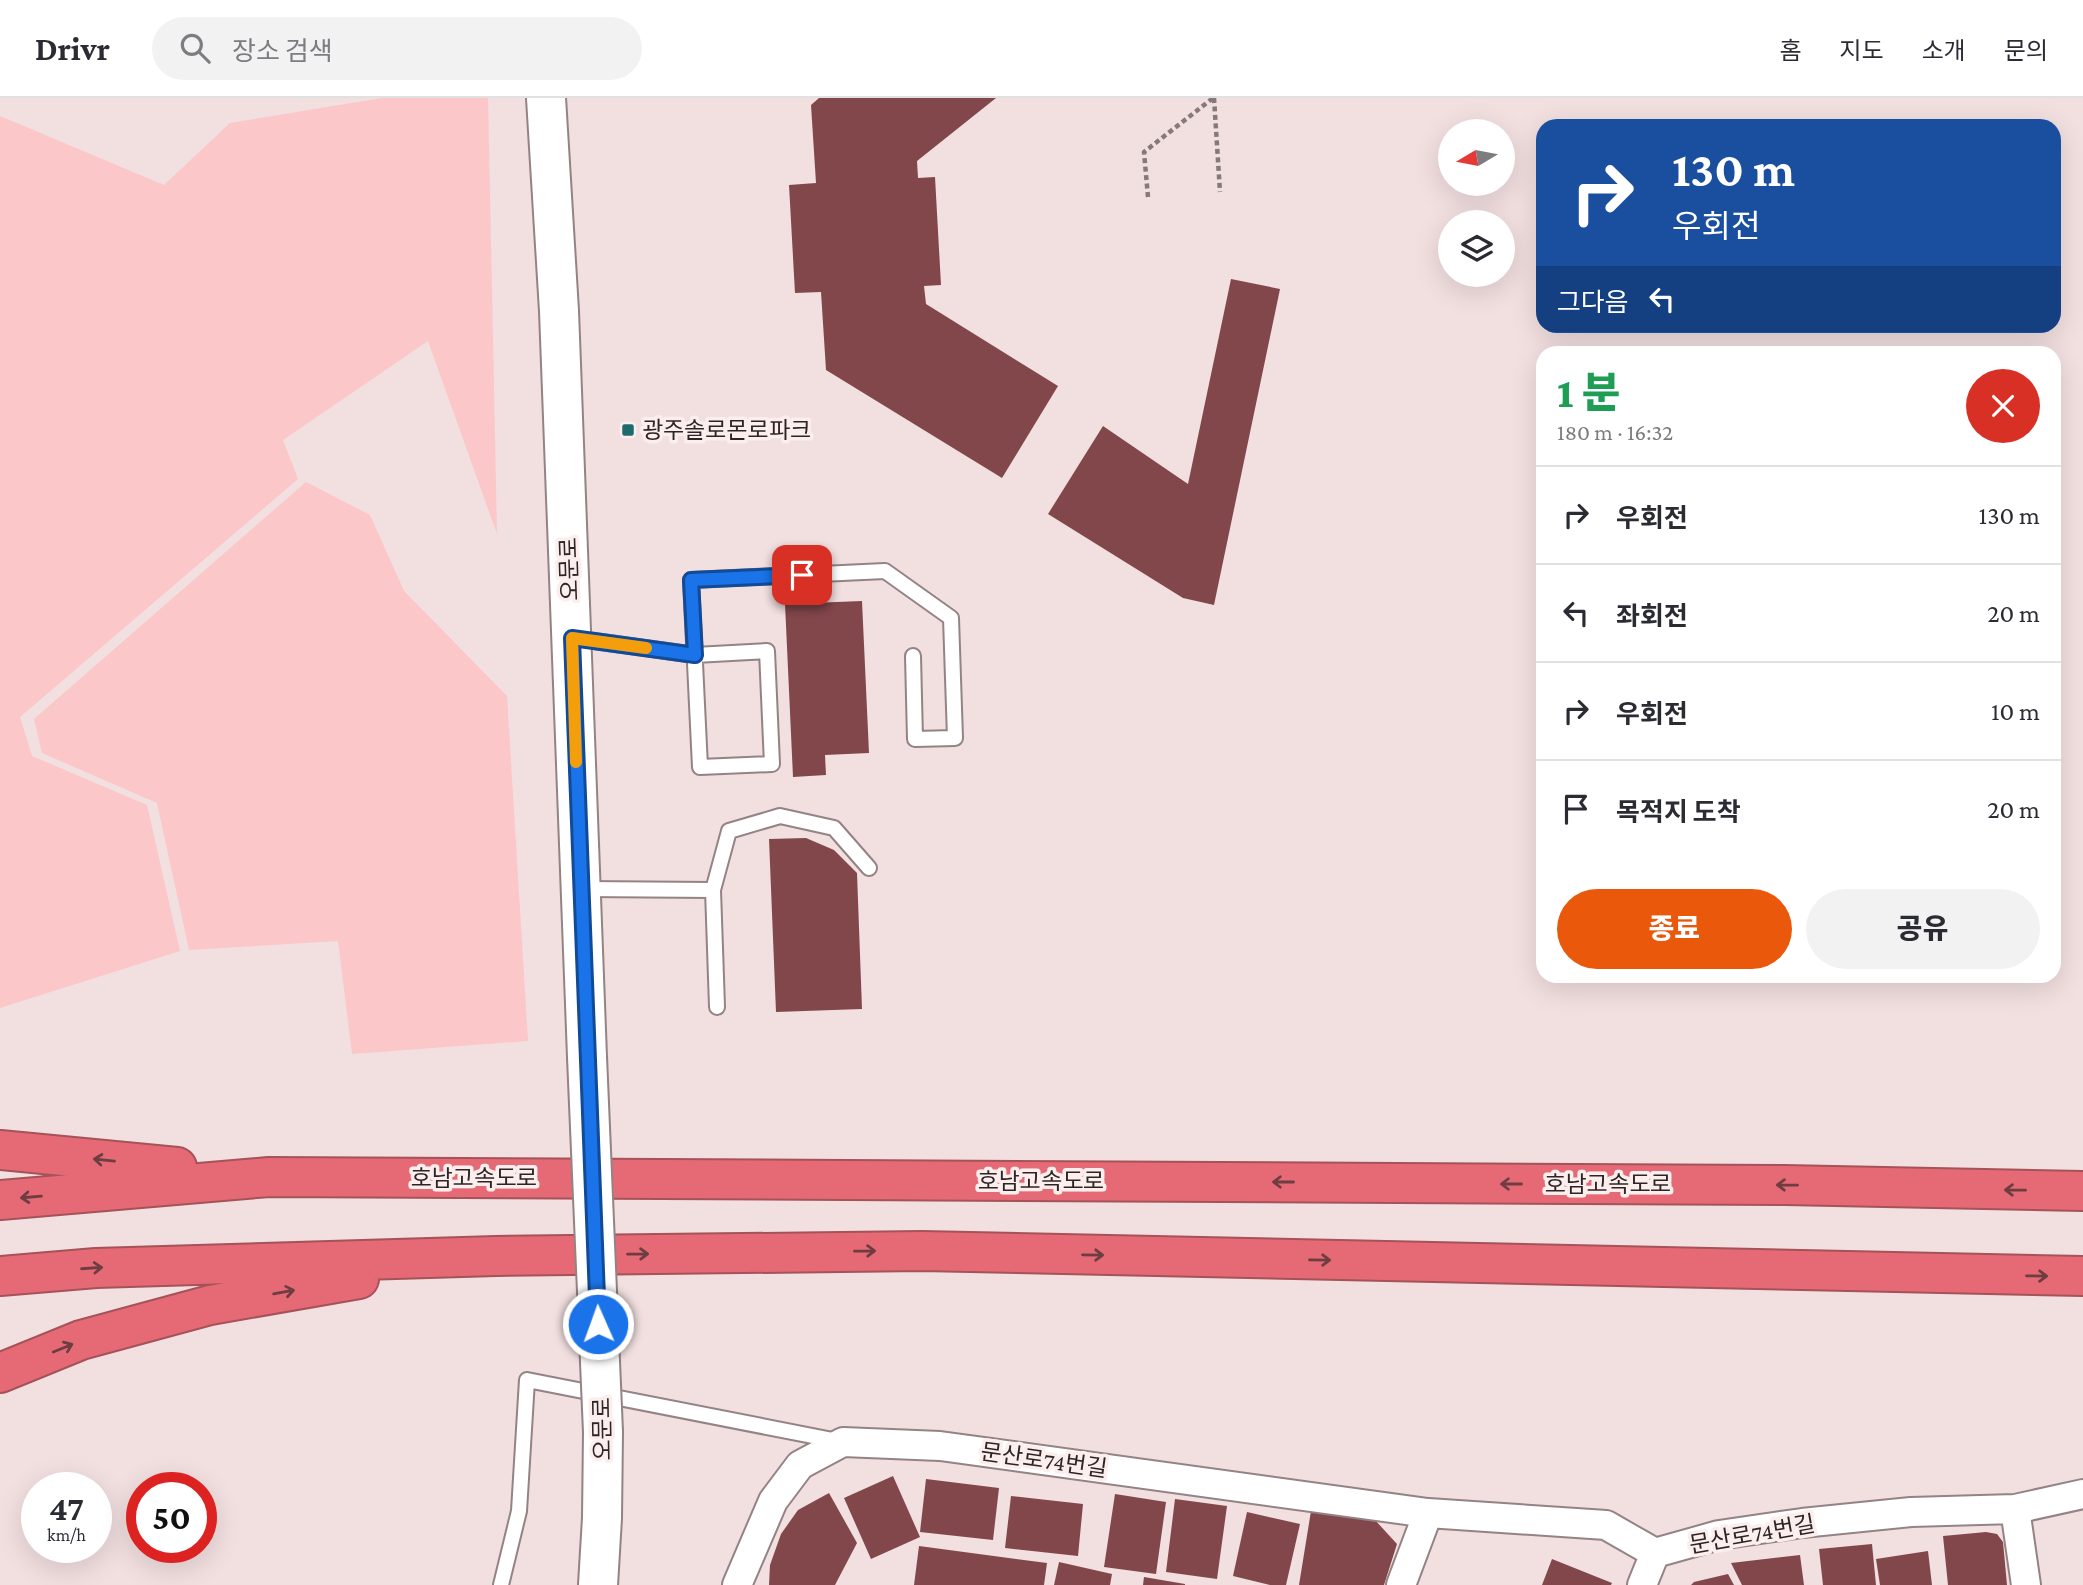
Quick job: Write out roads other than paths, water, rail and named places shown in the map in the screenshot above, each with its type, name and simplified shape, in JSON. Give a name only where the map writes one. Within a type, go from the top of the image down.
[{"type":"highway","points":[[0,1150],[270,1177]]},
{"type":"highway","name":"호남고속도로","points":[[0,1200],[270,1177],[1784,1185],[2083,1191]]},
{"type":"highway","points":[[0,1276],[96,1268],[496,1256],[922,1251],[2083,1276]]},
{"type":"highway","points":[[0,1373],[81,1340],[210,1305],[496,1256]]},
{"type":"main road","name":"오문로","points":[[545,98],[559,311],[603,1432],[598,1585]]},
{"type":"street","name":"문산로74번길","points":[[843,1442],[940,1446],[1428,1513],[1606,1525],[1655,1553],[1720,1535],[1802,1523],[1911,1512],[2015,1508],[2083,1494]]},
{"type":"street","points":[[737,1585],[773,1500],[800,1465],[843,1442]]},
{"type":"street","points":[[2015,1508],[2025,1585]]},
{"type":"street","points":[[1401,1585],[1428,1513]]},
{"type":"street","points":[[1642,1585],[1655,1553]]},
{"type":"lane","points":[[572,638],[695,655],[767,651],[772,764],[700,767],[695,655],[691,580],[885,571],[951,618],[955,738],[915,739],[913,656]]},
{"type":"lane","points":[[717,1007],[713,890],[729,831],[780,816],[834,828],[869,868]]},
{"type":"lane","points":[[581,889],[713,890]]},
{"type":"lane","points":[[501,1585],[519,1511],[527,1380],[843,1442]]},
{"type":"place","name":"광주솔로몬로파크","points":[[628,430]]}]
